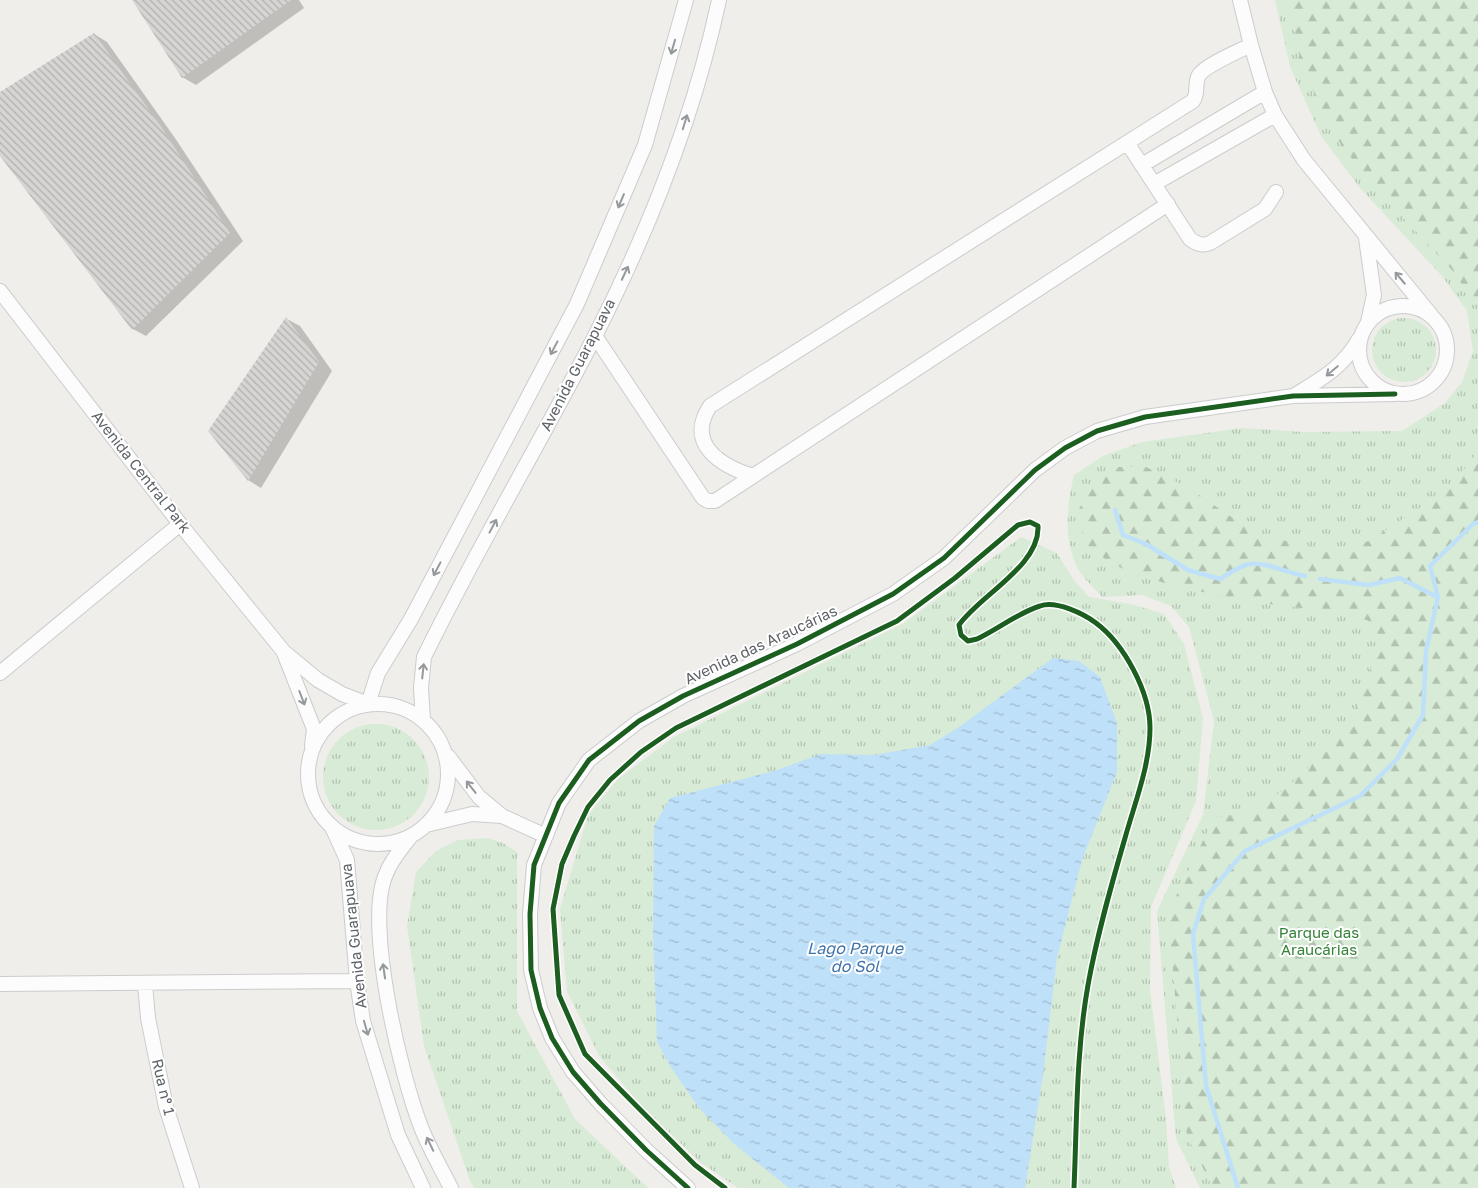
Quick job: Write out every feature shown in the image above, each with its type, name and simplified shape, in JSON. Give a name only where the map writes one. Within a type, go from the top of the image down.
[{"type":"street","name":"Avenida Guarapuava","points":[[368,704],[378,673],[411,619],[577,304],[645,145],[686,0]]},
{"type":"street","name":"Avenida Guarapuava","points":[[424,720],[421,688],[424,657],[595,336],[637,247],[676,154],[719,0]]},
{"type":"street","name":"Avenida das Araucárias","points":[[688,1188],[646,1150],[600,1103],[574,1072],[552,1038],[540,1008],[531,960],[530,914],[534,865],[559,803],[589,760],[639,721],[683,696],[797,644],[893,594],[944,558],[1035,470],[1065,448],[1097,431],[1145,417],[1293,396],[1410,394],[1424,389],[1436,379],[1444,366],[1448,352],[1446,338],[1440,325],[1304,160],[1275,115],[1265,92],[1250,44],[1240,0]]},
{"type":"street","points":[[753,476],[731,469],[717,461],[700,434],[702,418],[710,406],[1128,144],[1193,101],[1198,93],[1198,78],[1203,71],[1250,44]]},
{"type":"street","points":[[1142,165],[1265,92]]},
{"type":"street","points":[[1154,184],[1275,115]]},
{"type":"street","points":[[1221,118],[1234,137]]},
{"type":"street","points":[[1128,144],[1190,239],[1204,246],[1266,208],[1276,192]]},
{"type":"street","points":[[595,336],[702,498],[708,501],[715,501],[1168,204]]},
{"type":"street","name":"Avenida das Araucárias","points":[[1366,237],[1374,294],[1359,349],[1361,364],[1374,383],[1394,394]]},
{"type":"street","name":"Avenida Central Park","points":[[0,291],[180,524],[284,652]]},
{"type":"street","name":"Avenida das Araucárias","points":[[1293,396],[1326,376],[1349,357],[1365,328],[1378,312],[1392,306],[1405,305],[1419,308],[1431,315]]},
{"type":"street","points":[[0,673],[180,524]]},
{"type":"street","points":[[284,652],[318,680],[342,694],[368,704]]},
{"type":"street","points":[[284,652],[314,729],[308,774],[311,794],[319,812],[332,827],[350,838],[370,844],[391,843],[411,836],[426,825],[439,810],[446,792],[449,773],[446,753]]},
{"type":"street","points":[[311,754],[320,736],[333,721],[349,710],[368,704],[388,704],[407,709],[424,720],[437,735],[446,753],[479,797],[502,816],[546,836]]},
{"type":"street","points":[[426,825],[472,814],[502,816]]},
{"type":"street","name":"Avenida Guarapuava","points":[[332,827],[347,860],[357,981],[363,1021],[398,1135],[423,1188]]},
{"type":"street","name":"Avenida Guarapuava","points":[[411,836],[385,875],[380,904],[381,946],[390,1012],[403,1071],[422,1128],[451,1188]]},
{"type":"street","points":[[0,984],[357,981]]},
{"type":"street","name":"Rua nº 1","points":[[145,984],[148,1018],[166,1107],[192,1188]]},
{"type":"green space","name":"Parque das Araucárias","points":[[1275,0],[1478,0],[1478,1188],[1200,1188],[1176,1139],[1157,911],[1203,815],[1214,721],[1189,627],[1171,606],[1142,595],[1102,597],[1079,571],[1070,545],[1068,510],[1074,475],[1103,456],[1142,442],[1242,428],[1302,432],[1402,431],[1445,403],[1462,382],[1473,351],[1467,311],[1442,276],[1360,188],[1321,136],[1290,67]]},
{"type":"green space","points":[[1287,0],[1478,0],[1478,307],[1451,269],[1369,181],[1331,131],[1301,63]]},
{"type":"green space","points":[[1404,318],[1422,324],[1430,332],[1436,350],[1430,368],[1422,376],[1404,382],[1386,376],[1378,368],[1372,350],[1378,332],[1386,324]]},
{"type":"green space","name":"Parque das Araucárias","points":[[1478,448],[1478,1188],[1213,1188],[1187,1136],[1168,913],[1214,818],[1248,811],[1262,805],[1292,783],[1334,740],[1353,713],[1362,695],[1378,637],[1370,621],[1341,613],[1232,599],[1161,582],[1125,570],[1093,552],[1083,539],[1079,509],[1093,484],[1118,467],[1146,467],[1189,488],[1230,516],[1267,537],[1330,550],[1369,541],[1417,510],[1446,488],[1471,462]]},
{"type":"green space","points":[[1021,537],[1057,553],[1073,579],[1089,597],[1131,604],[1164,614],[1184,644],[1203,718],[1196,801],[1151,907],[1150,989],[1166,1119],[1169,1167],[1176,1188],[738,1188],[700,1162],[642,1106],[599,1056],[567,991],[560,909],[588,815],[618,779],[674,737],[904,623]]},
{"type":"green space","points":[[376,724],[396,728],[413,740],[425,757],[429,777],[425,797],[413,814],[396,826],[376,830],[356,826],[339,814],[327,797],[323,777],[327,757],[339,740],[356,728]]},
{"type":"green space","points":[[488,838],[503,843],[517,852],[517,1011],[575,1119],[648,1188],[474,1188],[470,1181],[424,1046],[407,926],[416,872],[436,851],[458,840]]},
{"type":"water","name":"Lago Parque do Sol","points":[[1053,658],[1079,661],[1100,677],[1117,723],[1117,772],[1082,860],[1057,958],[1043,1075],[1025,1188],[789,1188],[733,1143],[699,1108],[672,1069],[657,1042],[653,935],[654,826],[670,798],[777,770],[821,754],[874,755],[930,745],[959,727]]},
{"type":"building","points":[[132,0],[291,0],[182,78]]},
{"type":"building","points":[[94,33],[162,128],[230,233],[132,330],[0,156],[0,92]]},
{"type":"building","points":[[286,317],[319,362],[248,481],[208,431]]},
{"type":"waterway","points":[[1115,510],[1123,535],[1146,544],[1188,570],[1220,579],[1242,566],[1256,564],[1305,576]]},
{"type":"waterway","points":[[1238,1188],[1206,1086],[1193,934],[1204,899],[1245,851],[1360,796],[1397,759],[1423,715],[1426,651],[1438,597],[1430,566],[1473,524],[1478,522]]},
{"type":"waterway","points":[[1320,579],[1369,585],[1400,578],[1437,597]]},
{"type":"cycle path","points":[[688,1188],[646,1150],[573,1072],[552,1038],[540,1008],[531,970],[530,914],[534,865],[559,803],[589,760],[639,721],[683,696],[797,644],[893,594],[944,558],[1035,470],[1065,448],[1097,431],[1145,417],[1293,396],[1395,394]]},
{"type":"cycle path","points":[[725,1188],[695,1165],[585,1054],[559,995],[553,909],[562,864],[574,836],[588,807],[610,780],[641,752],[676,728],[897,621],[955,578],[1018,525],[1030,522],[1038,526],[1036,541],[1029,554],[1019,567],[980,602],[959,625],[961,635],[968,641],[977,639],[1040,606],[1062,606],[1077,612],[1096,623],[1106,632],[1116,643],[1134,670],[1146,699],[1150,728],[1145,770],[1105,911],[1088,985],[1079,1061],[1074,1188]]}]
